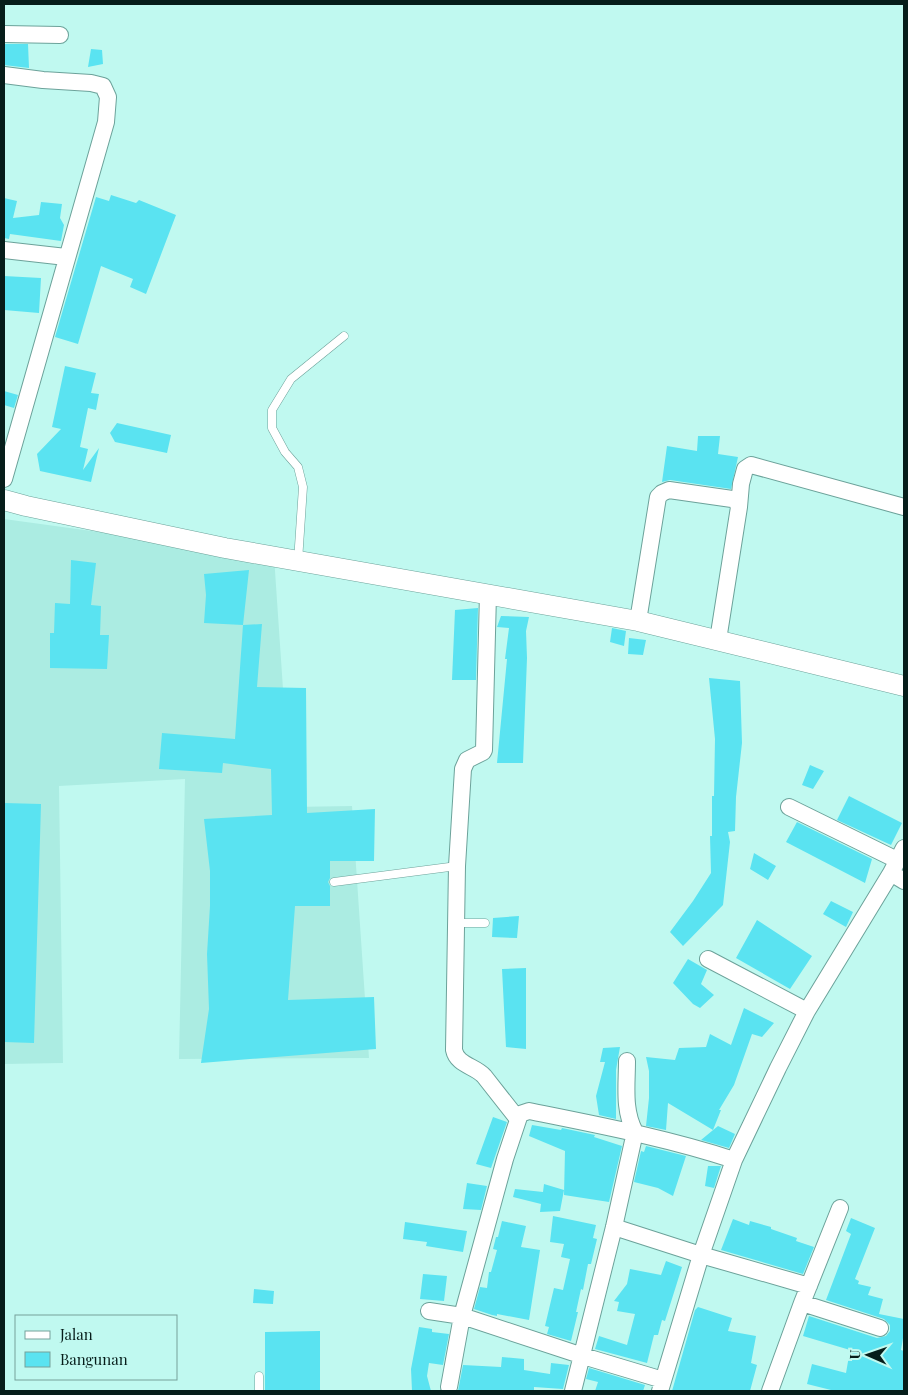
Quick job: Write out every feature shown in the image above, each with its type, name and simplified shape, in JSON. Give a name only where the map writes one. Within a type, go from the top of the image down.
[{"type":"street","points":[[4,34],[60,35]]},
{"type":"street","points":[[4,76],[92,83],[103,86],[108,97],[106,122],[4,479]]},
{"type":"street","points":[[4,250],[66,257]]},
{"type":"street","points":[[718,640],[741,484],[746,469],[752,465],[904,507]]},
{"type":"street","points":[[638,621],[658,497],[669,490],[732,499],[739,503]]},
{"type":"street","points":[[4,500],[206,544],[638,621],[904,686]]},
{"type":"street","points":[[488,594],[485,747],[484,752],[467,760],[464,766],[457,866],[454,1054],[484,1076],[518,1118]]},
{"type":"street","points":[[429,1310],[462,1316],[583,1356],[661,1385],[701,1255],[734,1160],[807,1011],[899,865],[789,807]]},
{"type":"street","points":[[708,959],[807,1011]]},
{"type":"street","points":[[573,1391],[583,1356],[635,1132],[630,1124],[626,1106],[627,1061]]},
{"type":"street","points":[[450,1387],[462,1316],[518,1118],[523,1112],[529,1111],[635,1132],[734,1160]]},
{"type":"street","points":[[770,1391],[802,1303],[840,1208]]},
{"type":"street","points":[[614,1226],[701,1255],[809,1286]]},
{"type":"street","points":[[802,1303],[880,1328]]},
{"type":"lane","points":[[298,561],[303,487],[298,467],[285,452],[272,428],[272,410],[291,379],[344,336]]},
{"type":"lane","points":[[334,882],[457,866]]},
{"type":"lane","points":[[456,923],[485,923]]},
{"type":"lane","points":[[259,1376],[259,1391]]},
{"type":"shaded area","points":[[4,519],[274,556],[291,807],[352,806],[369,1058],[179,1059],[185,779],[59,786],[63,1063],[4,1064]]},
{"type":"building","points":[[4,44],[28,44],[29,68],[4,65]]},
{"type":"building","points":[[91,49],[102,50],[103,64],[88,67]]},
{"type":"building","points":[[111,195],[136,203],[139,200],[176,215],[146,294],[130,287],[133,279],[101,266],[78,344],[55,337],[96,197],[109,201]]},
{"type":"building","points":[[4,198],[17,201],[13,218],[39,215],[41,202],[62,204],[60,218],[64,225],[61,241],[10,234],[9,239],[4,238]]},
{"type":"building","points":[[4,276],[41,278],[39,313],[4,310]]},
{"type":"building","points":[[65,366],[96,373],[91,393],[99,394],[96,410],[88,408],[80,447],[88,449],[83,470],[99,448],[91,482],[40,471],[37,454],[61,429],[52,427]]},
{"type":"building","points":[[4,391],[18,395],[14,408],[4,405]]},
{"type":"building","points":[[117,423],[171,435],[167,453],[115,442],[110,433]]},
{"type":"building","points":[[698,436],[720,436],[718,454],[738,457],[731,489],[670,480],[662,482],[667,446],[697,451]]},
{"type":"building","points":[[71,560],[96,563],[91,605],[101,606],[100,635],[109,635],[107,669],[50,668],[50,633],[54,633],[55,603],[70,604]]},
{"type":"building","points":[[249,570],[243,625],[204,623],[206,595],[204,574]]},
{"type":"building","points":[[478,608],[476,680],[452,680],[455,610]]},
{"type":"building","points":[[501,616],[529,617],[526,631],[527,658],[523,763],[497,763],[509,628],[497,627]]},
{"type":"building","points":[[262,624],[257,687],[306,688],[307,813],[375,809],[374,861],[330,861],[330,878],[328,882],[330,886],[330,906],[295,906],[288,1000],[374,997],[376,1049],[201,1063],[209,1009],[207,954],[210,871],[204,819],[272,815],[271,769],[223,763],[222,773],[159,769],[162,733],[235,739],[243,625]]},
{"type":"building","points":[[612,628],[626,631],[624,646],[610,642]]},
{"type":"building","points":[[629,638],[646,640],[643,655],[628,654]]},
{"type":"building","points":[[709,678],[740,681],[742,743],[736,797],[735,831],[728,832],[730,842],[723,905],[683,946],[670,932],[711,873],[710,836],[712,836],[715,739]]},
{"type":"building","points":[[810,765],[824,771],[813,789],[802,785]]},
{"type":"building","points":[[849,796],[902,823],[891,845],[837,820]]},
{"type":"building","points":[[4,803],[41,804],[34,1043],[4,1042]]},
{"type":"building","points":[[797,822],[872,859],[865,883],[786,842]]},
{"type":"building","points":[[754,853],[776,866],[768,880],[750,869]]},
{"type":"building","points":[[831,901],[853,912],[846,927],[823,914]]},
{"type":"building","points":[[519,916],[517,938],[492,937],[493,918]]},
{"type":"building","points":[[757,920],[812,956],[790,989],[736,958]]},
{"type":"building","points":[[688,959],[707,970],[701,984],[714,995],[700,1008],[693,1004],[673,983]]},
{"type":"building","points":[[526,968],[526,1049],[506,1047],[502,969]]},
{"type":"building","points":[[744,1008],[774,1023],[762,1037],[752,1034],[734,1085],[719,1110],[721,1110],[713,1130],[668,1103],[666,1130],[646,1126],[649,1071],[646,1057],[675,1060],[679,1048],[706,1047],[710,1034],[731,1045]]},
{"type":"building","points":[[620,1047],[616,1070],[616,1119],[599,1115],[596,1096],[605,1062],[600,1062],[603,1048]]},
{"type":"building","points":[[493,1117],[507,1122],[491,1168],[476,1164]]},
{"type":"building","points":[[532,1125],[561,1130],[562,1128],[595,1135],[594,1137],[622,1146],[609,1202],[564,1195],[565,1151],[529,1136]]},
{"type":"building","points":[[718,1126],[735,1134],[729,1148],[701,1140]]},
{"type":"building","points":[[646,1146],[686,1156],[673,1196],[658,1188],[634,1182],[641,1151],[644,1152]]},
{"type":"building","points":[[708,1166],[721,1166],[714,1188],[705,1186]]},
{"type":"building","points":[[467,1183],[487,1186],[481,1210],[463,1209]]},
{"type":"building","points":[[544,1184],[564,1190],[560,1211],[540,1212],[541,1204],[513,1197],[515,1189],[543,1192]]},
{"type":"building","points":[[553,1216],[596,1225],[593,1238],[597,1239],[591,1264],[588,1264],[583,1290],[581,1289],[571,1341],[547,1334],[549,1327],[545,1326],[554,1288],[563,1290],[570,1259],[561,1257],[564,1244],[550,1242]]},
{"type":"building","points":[[851,1218],[875,1228],[855,1279],[859,1281],[858,1284],[871,1287],[868,1295],[883,1299],[879,1314],[904,1319],[901,1350],[904,1351],[904,1391],[835,1391],[807,1384],[812,1364],[846,1373],[850,1350],[803,1336],[809,1316],[877,1338],[886,1336],[890,1331],[890,1325],[884,1319],[826,1300],[851,1234],[846,1231]]},
{"type":"building","points":[[733,1219],[749,1225],[750,1221],[771,1227],[771,1229],[797,1238],[796,1241],[814,1247],[803,1274],[721,1250]]},
{"type":"building","points":[[502,1221],[526,1226],[521,1247],[540,1250],[529,1320],[497,1314],[497,1316],[492,1315],[474,1309],[480,1287],[487,1288],[489,1272],[491,1272],[497,1250],[493,1249]]},
{"type":"building","points":[[405,1222],[467,1231],[463,1252],[426,1246],[427,1242],[403,1239]]},
{"type":"building","points":[[666,1261],[682,1267],[665,1321],[662,1320],[658,1335],[654,1335],[647,1363],[595,1349],[599,1336],[627,1345],[635,1314],[617,1311],[619,1302],[614,1301],[627,1284],[630,1269],[661,1275]]},
{"type":"building","points":[[423,1274],[447,1276],[444,1301],[420,1299]]},
{"type":"building","points":[[254,1289],[274,1291],[273,1304],[253,1303]]},
{"type":"building","points":[[698,1307],[732,1318],[728,1331],[756,1336],[751,1363],[757,1365],[750,1391],[672,1391],[695,1310]]},
{"type":"building","points":[[419,1327],[432,1329],[432,1332],[449,1334],[443,1365],[429,1363],[427,1376],[431,1391],[412,1391],[411,1369]]},
{"type":"building","points":[[320,1331],[320,1391],[265,1391],[265,1332]]},
{"type":"building","points":[[502,1357],[524,1359],[524,1370],[550,1374],[551,1363],[569,1365],[563,1389],[534,1387],[534,1391],[458,1391],[463,1365],[501,1367]]},
{"type":"building","points":[[589,1368],[645,1385],[643,1391],[595,1391],[598,1382],[586,1379]]}]
